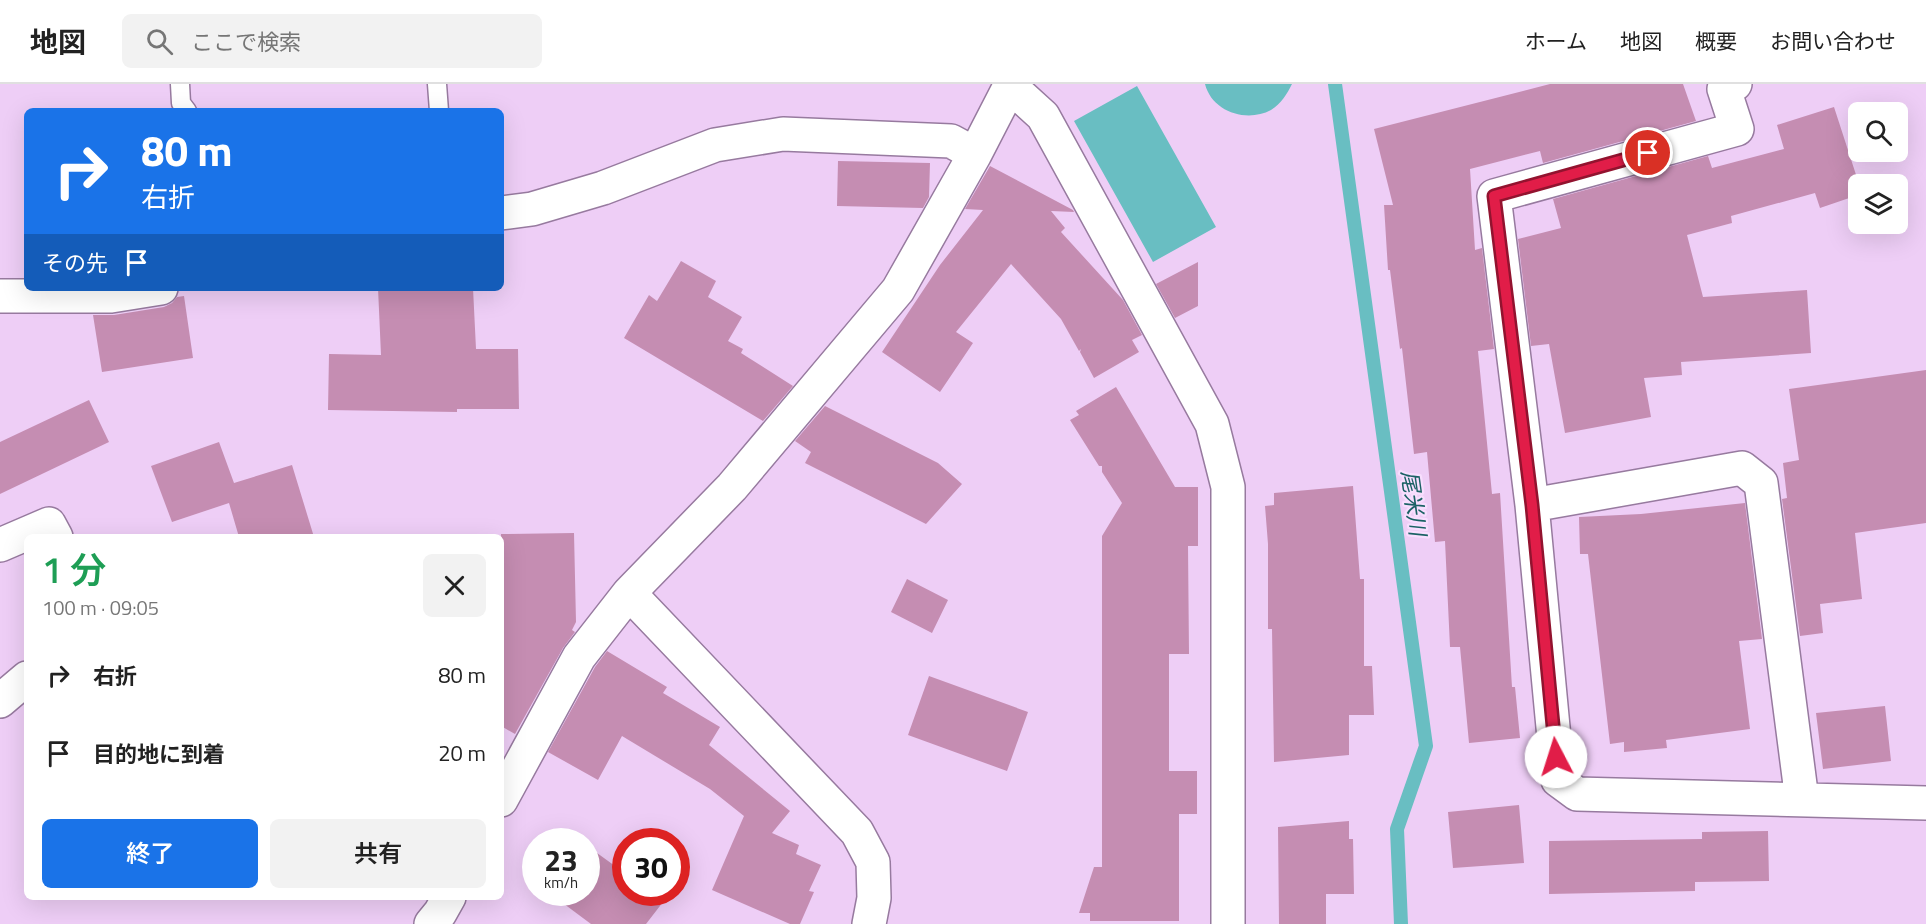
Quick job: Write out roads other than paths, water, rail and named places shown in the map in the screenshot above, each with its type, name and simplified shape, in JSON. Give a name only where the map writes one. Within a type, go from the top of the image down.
[{"type":"street","points":[[1736,84],[1724,89],[1737,129],[1494,196],[1532,505],[1558,780],[1577,794],[1926,803]]},
{"type":"street","points":[[504,794],[579,657],[629,593],[732,487],[898,290],[975,154],[1010,85],[1043,116],[1212,424],[1228,487],[1228,924]]},
{"type":"street","points":[[504,213],[532,209],[603,188],[715,146],[783,134],[951,141],[975,154]]},
{"type":"street","points":[[0,296],[111,296],[142,291]]},
{"type":"street","points":[[1532,505],[1742,468],[1761,483],[1802,800]]},
{"type":"street","points":[[26,534],[49,524],[54,534]]},
{"type":"street","points":[[0,545],[24,535]]},
{"type":"street","points":[[629,593],[857,831],[873,862],[874,898],[869,924]]},
{"type":"street","points":[[0,701],[24,681]]},
{"type":"street","points":[[431,924],[447,900]]},
{"type":"lane","points":[[180,84],[181,103],[184,108]]},
{"type":"lane","points":[[437,84],[439,108]]},
{"type":"waterway","name":"尾米川","points":[[1335,84],[1426,746],[1397,829],[1401,924]]}]
